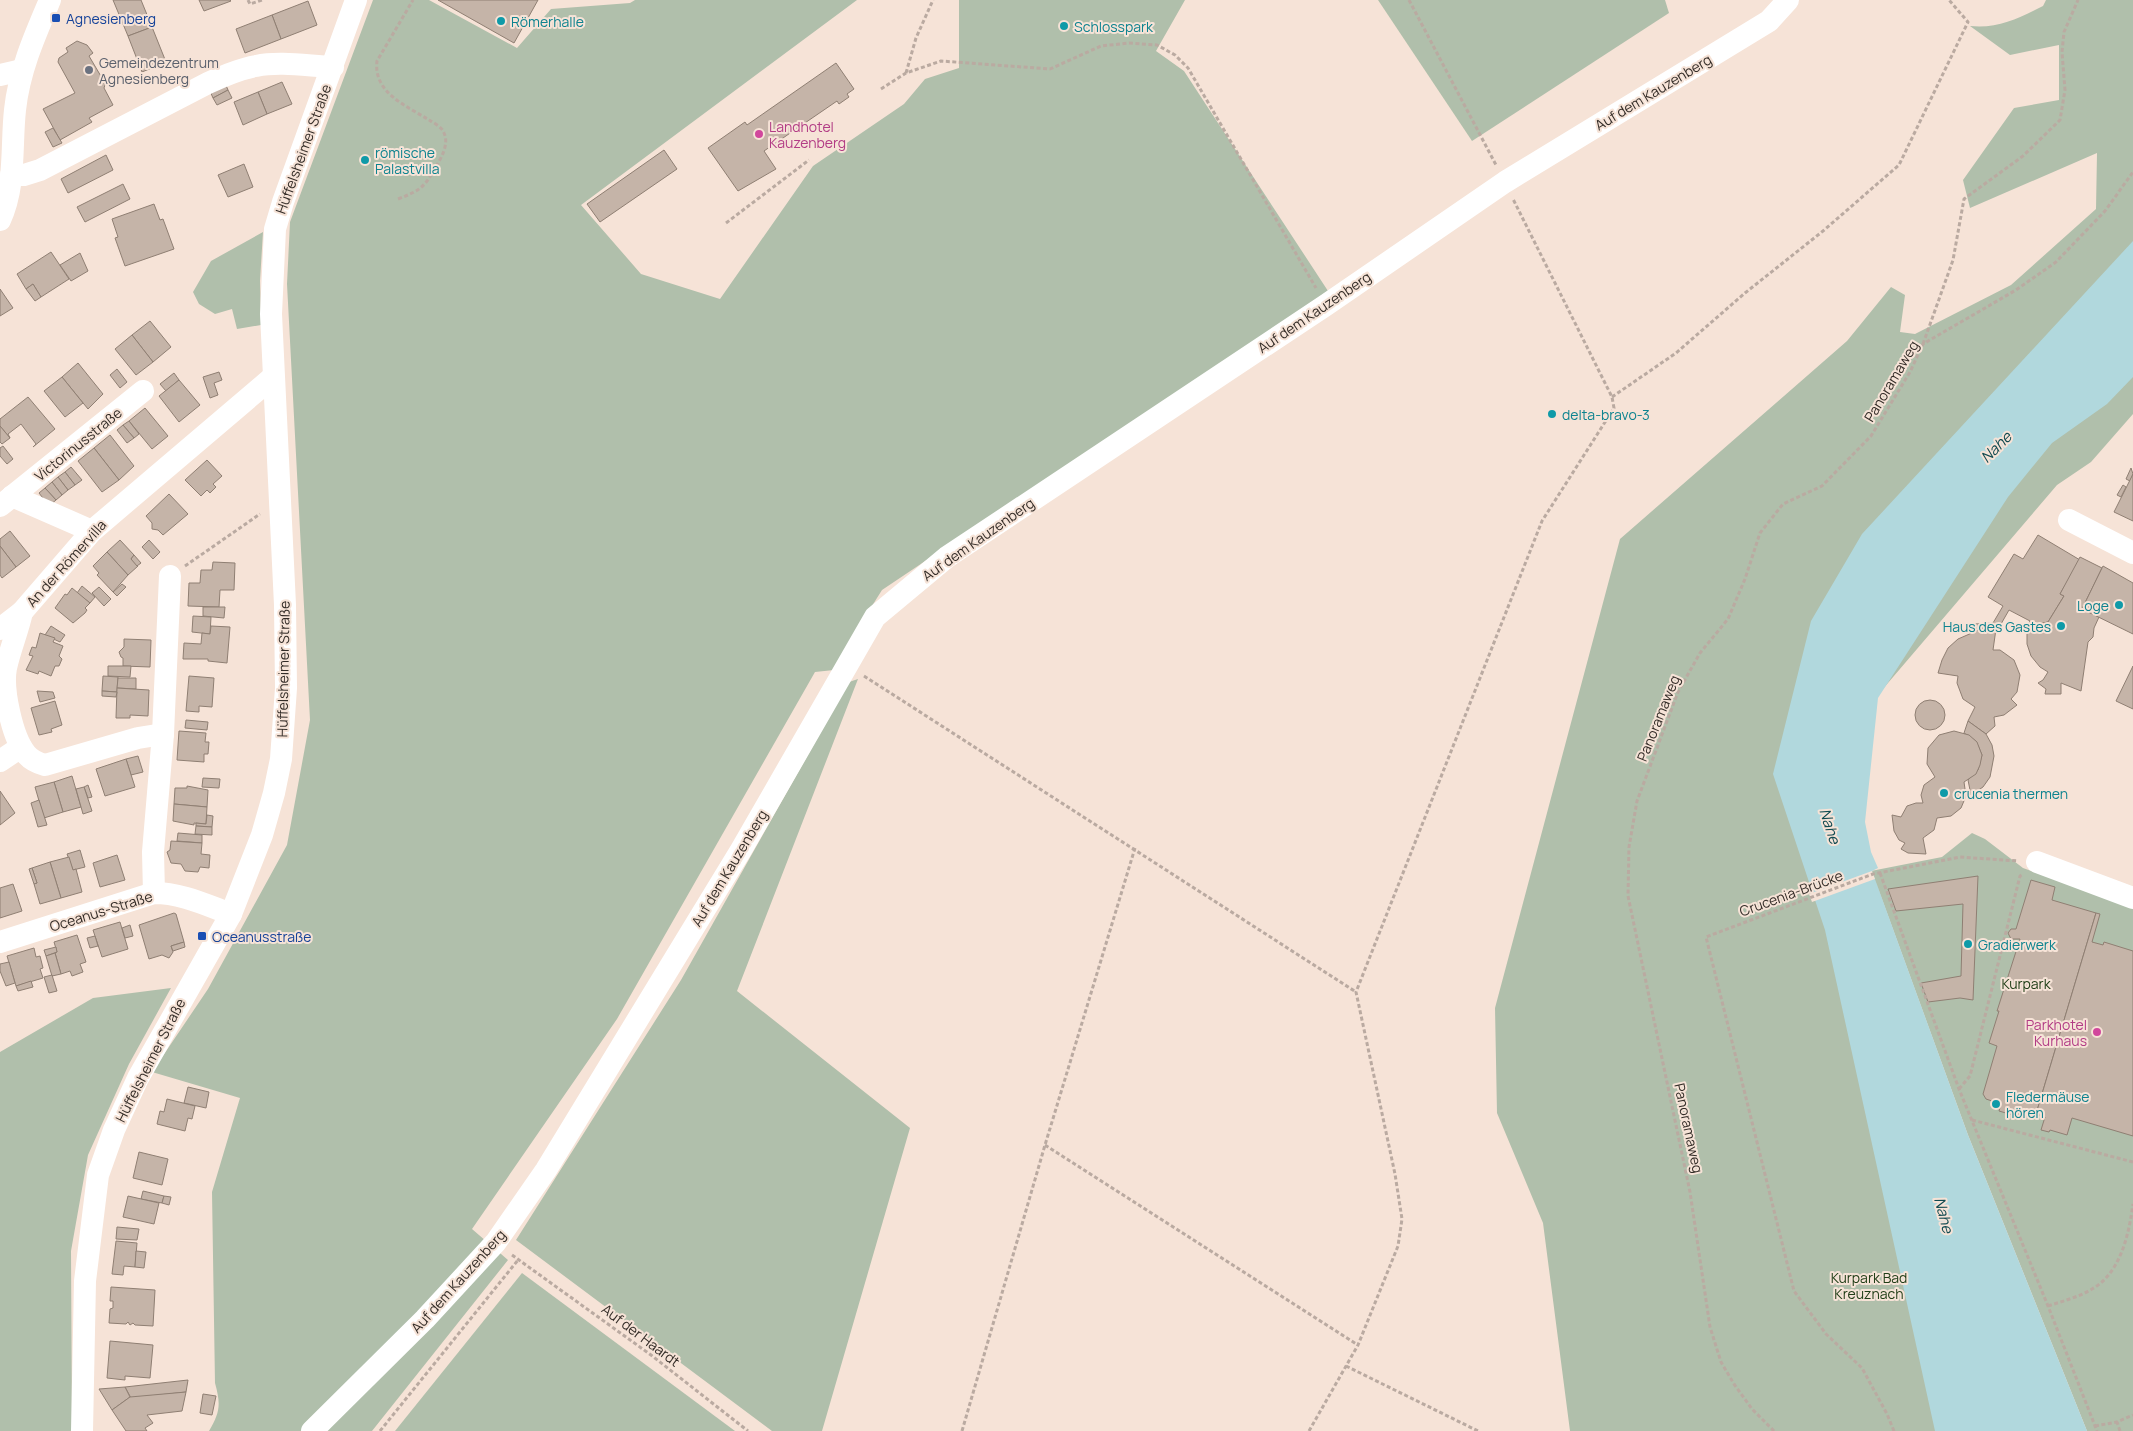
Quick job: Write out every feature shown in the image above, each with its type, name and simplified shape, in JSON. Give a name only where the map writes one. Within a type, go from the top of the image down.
[{"type":"street","points":[[0,220],[6,206],[11,175],[15,108],[22,70],[50,0]]},
{"type":"street","name":"Hüffelsheimer Straße","points":[[82,1431],[85,1281],[98,1175],[114,1130],[138,1078],[230,914],[262,835],[281,759],[286,688],[271,314],[276,229],[286,193],[356,0]]},
{"type":"street","name":"Auf dem Kauzenberg","points":[[312,1431],[425,1319],[496,1242],[546,1170],[740,850],[875,617],[947,557],[1326,305],[1505,182],[1769,21],[1788,0]]},
{"type":"street","points":[[11,175],[24,175],[40,170],[208,82],[232,72],[256,66],[279,64],[333,67]]},
{"type":"street","points":[[0,75],[22,70]]},
{"type":"street","name":"An der Römervilla","points":[[21,747],[10,711],[5,678],[6,668],[22,612],[92,531],[273,377]]},
{"type":"street","name":"Victorinusstraße","points":[[6,501],[143,392]]},
{"type":"street","name":"Victorinusstraße","points":[[6,501],[92,531]]},
{"type":"street","points":[[2069,520],[2133,553]]},
{"type":"street","points":[[154,893],[153,852],[163,734],[170,576]]},
{"type":"street","points":[[0,629],[22,612]]},
{"type":"street","points":[[0,761],[21,747],[31,759],[45,765],[138,738],[163,734]]},
{"type":"street","points":[[2037,862],[2133,898]]},
{"type":"street","name":"Oceanus-Straße","points":[[0,942],[154,893],[167,893],[182,897],[230,914]]},
{"type":"path","points":[[248,0],[250,4],[262,0]]},
{"type":"path","points":[[398,199],[420,190],[433,172],[446,145],[444,132],[436,124],[388,94],[378,80],[376,71],[377,61],[413,0]]},
{"type":"path","points":[[906,73],[916,38],[933,0]]},
{"type":"path","points":[[1309,1431],[1358,1345],[1398,1246],[1402,1219],[1395,1174],[1356,992],[1542,521],[1614,408],[1612,397],[1505,182],[1409,0]]},
{"type":"path","points":[[1612,397],[1676,353],[1745,292],[1823,231],[1899,165],[1968,22],[1949,0]]},
{"type":"path","points":[[1923,344],[1953,260],[1964,200],[2023,156],[2060,120],[2065,90],[2062,52],[2064,32],[2078,0]]},
{"type":"path","points":[[881,89],[906,73],[941,61],[1050,69],[1101,46],[1129,43],[1157,45],[1175,54],[1188,68],[1326,305]]},
{"type":"path","points":[[726,223],[809,160]]},
{"type":"path","name":"Panoramaweg","points":[[1774,1431],[1752,1409],[1734,1384],[1722,1362],[1710,1327],[1690,1192],[1628,896],[1629,847],[1637,801],[1678,692],[1700,653],[1728,618],[1760,533],[1783,504],[1822,486],[1871,436],[1910,372],[1923,344],[2016,290],[2056,262],[2105,211],[2133,172]]},
{"type":"path","points":[[170,576],[265,511],[280,507]]},
{"type":"path","points":[[846,665],[1135,848],[1356,992]]},
{"type":"path","points":[[962,1431],[1045,1145],[1135,848]]},
{"type":"path","name":"Crucenia-Brücke","points":[[1894,1431],[1862,1368],[1826,1334],[1794,1291],[1706,937],[1873,874],[1960,857],[2037,862]]},
{"type":"path","points":[[1959,1089],[1970,1076],[2020,876],[2037,862]]},
{"type":"path","points":[[1880,873],[1959,1089],[2097,1431]]},
{"type":"path","points":[[1972,1120],[2133,1162]]},
{"type":"path","points":[[1045,1145],[1358,1345]]},
{"type":"path","points":[[2048,1306],[2081,1295],[2104,1281],[2114,1267],[2123,1248],[2133,1204]]},
{"type":"path","name":"Auf der Haardt","points":[[380,1431],[518,1260],[652,1355],[748,1431]]},
{"type":"path","points":[[1346,1366],[1478,1431]]},
{"type":"path","points":[[2095,1426],[2117,1422],[2133,1415]]},
{"type":"path","points":[[2117,1422],[2120,1431]]},
{"type":"green space","points":[[373,0],[429,0],[517,48],[551,9],[630,3],[635,0],[857,0],[581,205],[641,274],[720,299],[813,166],[904,104],[925,79],[959,68],[959,0],[1185,0],[1156,51],[1184,71],[1328,291],[882,590],[834,670],[815,672],[617,1019],[472,1229],[508,1260],[372,1431],[209,1431],[215,1419],[219,1403],[215,1383],[212,1192],[240,1098],[152,1072],[208,989],[287,845],[310,720],[287,284],[290,222]]},
{"type":"green space","points":[[1378,0],[1665,0],[1669,13],[1472,141]]},
{"type":"green space","points":[[2046,0],[2133,0],[2133,414],[2091,462],[2057,485],[1876,697],[1858,810],[1871,871],[1942,857],[1972,833],[1985,839],[2023,868],[2133,907],[2133,1431],[2087,1431],[1968,1135],[1875,880],[1951,1098],[2086,1431],[1570,1431],[1543,1223],[1497,1113],[1495,1008],[1620,539],[1847,341],[1891,287],[1905,295],[1900,332],[1915,334],[2011,285],[2096,209],[2097,153],[1970,208],[1963,180],[2014,108],[2059,100],[2059,45],[2010,55],[1970,26],[1990,26],[2008,22],[2043,6]]},
{"type":"green space","points":[[263,232],[260,281],[261,325],[237,329],[232,309],[215,314],[199,304],[193,292],[211,261]]},
{"type":"green space","points":[[858,679],[737,991],[910,1128],[822,1431],[772,1431],[516,1240],[681,980],[849,682]]},
{"type":"green space","points":[[171,988],[129,1064],[88,1155],[71,1251],[72,1431],[0,1431],[0,1052],[93,998]]},
{"type":"green space","points":[[522,1273],[735,1431],[395,1431]]},
{"type":"water","name":"Nahe","points":[[2133,241],[2133,377],[2107,404],[2052,443],[2008,497],[1878,698],[1865,822],[1871,852],[1878,868],[1872,871],[1968,1135],[2087,1431],[1935,1431],[1825,930],[1773,774],[1811,621],[1862,534]]},
{"type":"pier","points":[[1872,871],[1875,879],[1812,902],[1809,894]]},
{"type":"building","points":[[113,0],[141,0],[152,27],[128,36]]},
{"type":"building","points":[[199,0],[230,0],[231,1],[204,11]]},
{"type":"building","name":"Römerhalle","points":[[438,0],[538,0],[514,43]]},
{"type":"building","points":[[308,1],[317,25],[281,39],[272,15]]},
{"type":"building","points":[[272,15],[281,39],[245,53],[236,29]]},
{"type":"building","points":[[152,27],[166,62],[142,72],[128,36]]},
{"type":"building","points":[[77,41],[87,45],[93,53],[89,56],[102,78],[105,85],[104,88],[113,105],[89,118],[92,122],[60,140],[43,109],[75,93],[58,62],[59,58],[68,52],[66,48]]},
{"type":"building","name":"Landhotel Kauzenberg","points":[[836,63],[854,89],[847,94],[849,97],[839,104],[837,101],[764,151],[776,169],[738,191],[708,148],[745,122],[747,125]]},
{"type":"building","points":[[282,82],[292,104],[267,114],[258,92]]},
{"type":"building","points":[[225,83],[228,90],[213,98],[210,91]]},
{"type":"building","points":[[228,90],[232,98],[217,105],[213,98]]},
{"type":"building","points":[[258,92],[267,114],[243,125],[234,102]]},
{"type":"building","points":[[53,128],[62,143],[53,147],[45,132]]},
{"type":"building","points":[[664,150],[677,169],[600,222],[587,204]]},
{"type":"building","points":[[106,155],[113,170],[68,193],[61,179]]},
{"type":"building","points":[[244,164],[253,187],[228,197],[218,175]]},
{"type":"building","points":[[123,184],[130,199],[85,222],[77,207]]},
{"type":"building","points":[[154,204],[160,220],[163,219],[174,249],[125,266],[115,238],[118,237],[112,219]]},
{"type":"building","points":[[51,252],[69,279],[41,297],[33,284],[26,289],[17,274]]},
{"type":"building","points":[[80,253],[88,271],[71,281],[60,265]]},
{"type":"building","points":[[33,284],[41,297],[35,301],[26,289]]},
{"type":"building","points":[[0,289],[13,308],[0,316]]},
{"type":"building","points":[[150,321],[171,347],[153,362],[132,335]]},
{"type":"building","points":[[132,335],[153,362],[136,375],[115,349]]},
{"type":"building","points":[[78,363],[103,394],[88,409],[62,377]]},
{"type":"building","points":[[117,369],[127,382],[120,388],[110,375]]},
{"type":"building","points":[[219,372],[222,380],[214,383],[218,395],[210,398],[203,377]]},
{"type":"building","points":[[174,373],[179,380],[166,391],[160,384]]},
{"type":"building","points":[[62,377],[83,403],[65,417],[44,391]]},
{"type":"building","points":[[179,380],[200,405],[179,422],[159,396]]},
{"type":"building","points":[[28,397],[55,429],[33,447],[36,444],[21,424],[8,434],[10,438],[0,426],[0,419]]},
{"type":"building","points":[[145,408],[168,436],[152,449],[129,421]]},
{"type":"building","points":[[129,421],[139,434],[134,438],[123,425]]},
{"type":"building","points":[[123,425],[134,438],[127,443],[117,430]]},
{"type":"building","points":[[0,426],[10,438],[2,444],[0,442]]},
{"type":"building","points":[[110,435],[134,466],[119,480],[94,448]]},
{"type":"building","points":[[3,446],[13,459],[7,464],[0,456],[0,448]]},
{"type":"building","points":[[94,448],[119,480],[102,492],[78,461]]},
{"type":"building","points":[[207,460],[222,476],[213,484],[216,487],[210,493],[207,490],[201,496],[185,480]]},
{"type":"building","points":[[71,467],[82,480],[75,485],[65,472]]},
{"type":"building","points":[[2131,468],[2133,474],[2130,481],[2126,479]]},
{"type":"building","points":[[65,472],[75,485],[68,490],[58,477]]},
{"type":"building","points":[[2133,474],[2133,521],[2114,512]]},
{"type":"building","points":[[58,477],[68,490],[62,495],[52,482]]},
{"type":"building","points":[[52,482],[62,495],[56,500],[45,488]]},
{"type":"building","points":[[2123,485],[2126,487],[2121,497],[2117,495]]},
{"type":"building","points":[[45,488],[56,500],[49,506],[39,493]]},
{"type":"building","points":[[169,494],[188,514],[163,535],[158,530],[152,529],[152,523],[146,516]]},
{"type":"building","points":[[10,531],[30,556],[16,567],[0,546],[0,539]]},
{"type":"building","points":[[2038,535],[2080,560],[2060,594],[2064,596],[2048,622],[2028,626],[2030,621],[2009,610],[1997,631],[1981,629],[1976,631],[1975,624],[1993,623],[2003,606],[1988,597],[2014,554],[2023,559]]},
{"type":"building","points":[[120,540],[134,555],[131,559],[138,566],[128,575],[107,552]]},
{"type":"building","points":[[149,540],[160,552],[153,559],[142,547]]},
{"type":"building","points":[[0,546],[16,567],[2,578],[0,575]]},
{"type":"building","points":[[107,552],[128,575],[113,592],[97,575],[99,573],[93,566]]},
{"type":"building","points":[[134,555],[141,563],[137,566],[131,559]]},
{"type":"building","name":"Haus des Gastes","points":[[2080,557],[2102,568],[2082,609],[2099,617],[2094,628],[2093,637],[2088,642],[2081,691],[2061,683],[2061,694],[2045,694],[2046,689],[2038,683],[2043,680],[2048,672],[2040,667],[2031,656],[2027,644],[2027,629],[2028,626],[2048,622],[2064,596],[2060,594]]},
{"type":"building","points":[[213,562],[235,563],[234,590],[220,590],[219,607],[188,606],[189,583],[200,583],[201,570],[212,570]]},
{"type":"building","points":[[2103,566],[2133,583],[2133,634],[2082,609]]},
{"type":"building","points":[[122,584],[126,587],[117,596],[113,592]]},
{"type":"building","points":[[82,586],[95,597],[90,603],[77,593]]},
{"type":"building","points":[[99,587],[111,599],[104,606],[92,593]]},
{"type":"building","points":[[72,588],[90,603],[85,608],[87,610],[85,613],[73,623],[55,608]]},
{"type":"building","points":[[203,607],[225,607],[224,618],[203,616]]},
{"type":"building","points":[[193,616],[211,617],[210,634],[192,632]]},
{"type":"building","points":[[51,626],[65,635],[60,642],[45,635]]},
{"type":"building","points":[[211,626],[230,627],[227,663],[208,661],[208,659],[183,659],[184,643],[201,644],[202,633],[210,634]]},
{"type":"building","points":[[1981,629],[1996,629],[1993,650],[2000,650],[2014,660],[2020,675],[2017,692],[2011,699],[2017,705],[2004,715],[1994,717],[1995,726],[1986,734],[1968,721],[1975,707],[1963,699],[1957,683],[1958,676],[1938,673],[1948,648],[1958,639]]},
{"type":"building","points":[[40,633],[55,638],[53,642],[63,646],[59,656],[62,659],[59,666],[55,666],[51,676],[39,671],[38,674],[26,670],[33,656],[29,655],[32,647],[36,648]]},
{"type":"building","points":[[124,639],[151,640],[150,667],[123,666],[123,658],[119,652],[124,647]]},
{"type":"building","points":[[108,666],[131,666],[130,677],[108,676]]},
{"type":"building","points":[[2133,666],[2133,709],[2116,701]]},
{"type":"building","points":[[103,676],[118,677],[117,692],[102,691]]},
{"type":"building","points":[[189,676],[214,678],[212,707],[199,706],[199,712],[186,711]]},
{"type":"building","points":[[118,678],[136,678],[136,689],[117,688]]},
{"type":"building","points":[[117,688],[149,690],[148,716],[130,715],[130,718],[116,718]]},
{"type":"building","points":[[37,691],[53,692],[55,698],[40,702]]},
{"type":"building","points":[[102,691],[117,692],[116,697],[102,696]]},
{"type":"building","points":[[1930,700],[1940,705],[1945,715],[1940,725],[1930,730],[1920,725],[1915,715],[1920,705]]},
{"type":"building","points":[[55,701],[62,725],[51,729],[52,732],[39,735],[31,708]]},
{"type":"building","points":[[186,720],[208,722],[207,730],[185,728]]},
{"type":"building","points":[[1968,721],[1986,734],[1992,745],[1994,756],[1990,777],[1983,787],[1971,795],[1968,780],[1978,770],[1982,755],[1976,741],[1964,733]]},
{"type":"building","points":[[179,731],[206,733],[205,742],[209,742],[208,754],[204,754],[204,762],[177,760]]},
{"type":"building","name":"crucenia thermen","points":[[1954,731],[1969,735],[1977,742],[1982,755],[1980,765],[1976,774],[1964,782],[1966,796],[1961,808],[1951,816],[1937,818],[1934,830],[1923,838],[1926,854],[1908,853],[1901,849],[1905,843],[1899,840],[1894,831],[1892,815],[1901,817],[1907,806],[1923,803],[1921,795],[1924,785],[1935,777],[1927,764],[1928,748],[1939,735]]},
{"type":"building","points":[[138,756],[143,772],[131,775],[126,759]]},
{"type":"building","points":[[126,759],[135,787],[105,796],[96,769]]},
{"type":"building","points":[[72,776],[81,807],[63,812],[54,782]]},
{"type":"building","points":[[203,778],[220,779],[219,788],[202,787]]},
{"type":"building","points":[[54,782],[63,812],[44,818],[35,787]]},
{"type":"building","points":[[88,785],[92,797],[88,798],[84,787]]},
{"type":"building","points":[[187,786],[208,790],[207,807],[174,804],[175,788],[187,788]]},
{"type":"building","points":[[84,787],[92,811],[83,814],[76,789]]},
{"type":"building","points":[[0,791],[15,813],[0,825]]},
{"type":"building","points":[[39,800],[47,825],[38,827],[31,803]]},
{"type":"building","points":[[174,804],[207,807],[206,824],[194,823],[194,825],[173,821]]},
{"type":"building","points":[[207,815],[213,816],[212,827],[196,826],[196,823],[206,824]]},
{"type":"building","points":[[196,826],[212,827],[212,835],[195,834]]},
{"type":"building","points":[[178,833],[202,835],[202,843],[177,841]]},
{"type":"building","points":[[171,841],[202,843],[201,854],[210,855],[209,868],[200,867],[198,872],[185,871],[181,864],[171,863],[167,852],[170,850]]},
{"type":"building","points":[[80,850],[85,867],[73,870],[67,854]]},
{"type":"building","points":[[117,855],[125,880],[100,887],[93,863]]},
{"type":"building","points":[[69,857],[73,870],[76,869],[82,892],[61,898],[50,862]]},
{"type":"building","points":[[50,862],[61,898],[40,904],[34,884],[37,883],[32,868]]},
{"type":"building","points":[[32,868],[37,883],[34,884],[29,869]]},
{"type":"building","name":"Gradierwerk","points":[[1978,876],[1973,1000],[1960,998],[1928,1002],[1921,983],[1961,976],[1963,904],[1896,911],[1888,889]]},
{"type":"building","points":[[2031,880],[2055,887],[2052,900],[2096,913],[2036,1114],[2025,1111],[2023,1118],[1999,1111],[2001,1104],[1986,1099],[1983,1094],[1997,1046],[1989,1043],[2020,939],[2011,939],[2008,933],[2011,929],[2016,929]]},
{"type":"building","points":[[13,884],[22,911],[0,918],[0,888]]},
{"type":"building","points":[[174,913],[176,914],[184,942],[171,946],[173,952],[169,958],[162,955],[149,959],[139,925]]},
{"type":"building","name":"Parkhotel Kurhaus","points":[[2096,913],[2100,914],[2092,942],[2103,945],[2104,942],[2133,951],[2133,1136],[2072,1118],[2067,1135],[2050,1130],[2049,1132],[2041,1130],[2045,1117],[2036,1114]]},
{"type":"building","points":[[120,922],[128,949],[102,957],[93,930]]},
{"type":"building","points":[[130,925],[133,936],[125,938],[122,928]]},
{"type":"building","points":[[77,935],[86,962],[80,964],[83,972],[72,976],[70,971],[61,974],[54,942]]},
{"type":"building","points":[[95,936],[98,946],[90,948],[87,938]]},
{"type":"building","points":[[184,942],[185,947],[173,951],[171,946]]},
{"type":"building","points":[[56,947],[57,952],[46,956],[44,950]]},
{"type":"building","points":[[34,948],[36,957],[40,956],[43,968],[40,969],[43,978],[16,986],[7,956]]},
{"type":"building","points":[[55,953],[61,974],[52,976],[46,956]]},
{"type":"building","points":[[9,962],[15,983],[6,986],[0,971],[0,964]]},
{"type":"building","points":[[52,975],[57,991],[49,993],[44,977]]},
{"type":"building","points":[[31,981],[33,987],[18,991],[16,986]]},
{"type":"building","points":[[188,1087],[209,1092],[206,1108],[184,1103]]},
{"type":"building","points":[[167,1099],[195,1106],[192,1119],[188,1118],[185,1131],[157,1124],[160,1111],[164,1112]]},
{"type":"building","points":[[139,1152],[168,1159],[162,1185],[133,1178]]},
{"type":"building","points":[[143,1191],[164,1196],[162,1203],[141,1199]]},
{"type":"building","points":[[128,1196],[159,1203],[154,1224],[123,1217]]},
{"type":"building","points":[[164,1196],[171,1197],[169,1205],[162,1203]]},
{"type":"building","points":[[117,1227],[139,1229],[137,1240],[116,1239]]},
{"type":"building","points":[[116,1241],[137,1243],[135,1267],[124,1266],[123,1275],[112,1274]]},
{"type":"building","points":[[136,1251],[146,1252],[144,1268],[135,1267]]},
{"type":"building","points":[[111,1287],[155,1290],[153,1326],[135,1325],[133,1323],[130,1325],[128,1322],[126,1324],[109,1323],[110,1309],[113,1308],[113,1301],[110,1301]]},
{"type":"building","points":[[110,1341],[153,1345],[150,1378],[125,1376],[125,1380],[107,1378]]},
{"type":"building","points":[[188,1380],[186,1392],[131,1398],[125,1387]]},
{"type":"building","points":[[125,1387],[130,1397],[112,1410],[99,1389]]},
{"type":"building","points":[[186,1392],[182,1411],[147,1415],[153,1423],[145,1428],[147,1431],[126,1431],[112,1410],[130,1397]]},
{"type":"building","points":[[203,1394],[216,1396],[212,1415],[200,1413]]},
{"type":"place","name":"Agnesienberg","points":[[56,18]]},
{"type":"place","name":"Römerhalle","points":[[501,21]]},
{"type":"place","name":"Schlosspark","points":[[1064,26]]},
{"type":"place","name":"Gemeindezentrum Agnesienberg","points":[[89,70]]},
{"type":"place","name":"Landhotel Kauzenberg","points":[[759,134]]},
{"type":"place","name":"römische Palastvilla","points":[[365,160]]},
{"type":"place","name":"delta-bravo-3","points":[[1552,414]]},
{"type":"place","name":"Loge","points":[[2119,605]]},
{"type":"place","name":"Haus des Gastes","points":[[2061,626]]},
{"type":"place","name":"crucenia thermen","points":[[1944,793]]},
{"type":"place","name":"Oceanusstraße","points":[[202,936]]},
{"type":"place","name":"Gradierwerk","points":[[1968,944]]},
{"type":"place","name":"Parkhotel Kurhaus","points":[[2097,1032]]},
{"type":"place","name":"Fledermäuse hören","points":[[1996,1104]]},
{"type":"park label","name":"Kurpark","points":[[2026,983]]},
{"type":"park label","name":"Kurpark Bad Kreuznach","points":[[1869,1286]]}]
